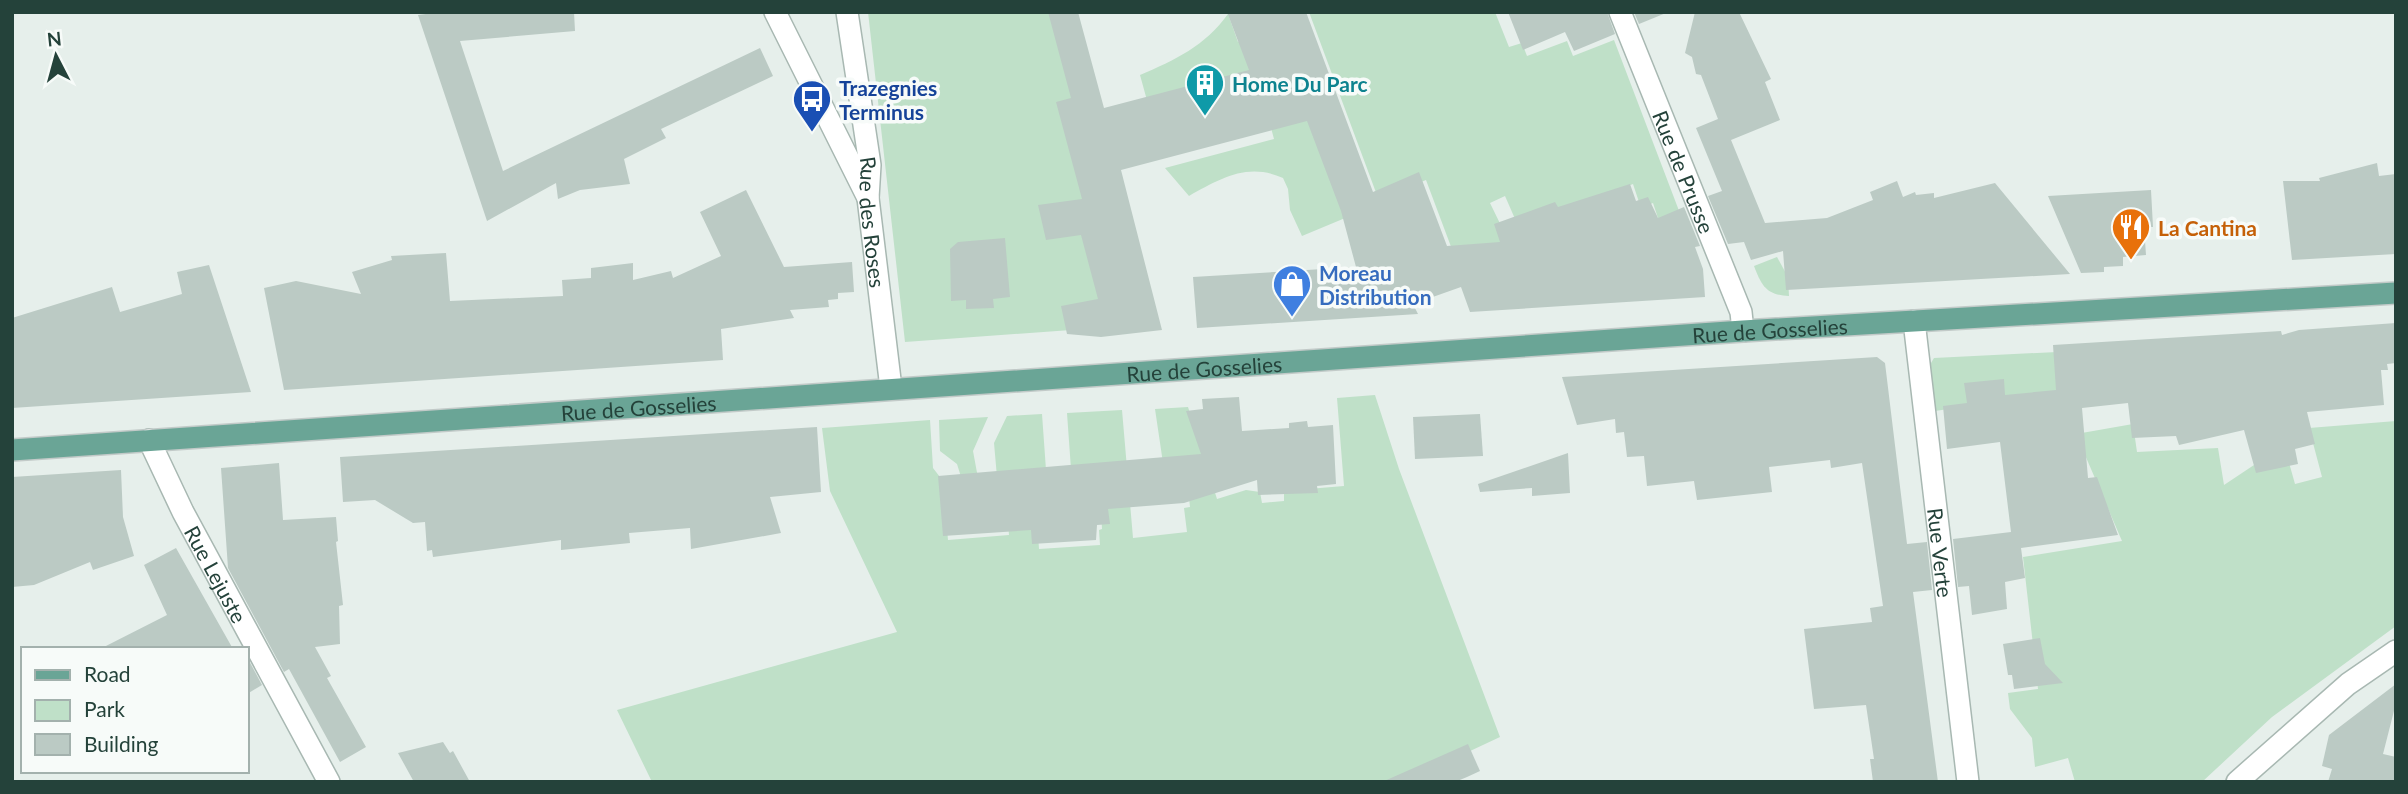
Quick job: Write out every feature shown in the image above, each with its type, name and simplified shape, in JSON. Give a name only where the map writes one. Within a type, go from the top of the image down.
[{"type":"main road","name":"Rue de Gosselies","points":[[12,450],[1743,331],[2396,293]]},
{"type":"street","points":[[775,12],[868,198]]},
{"type":"street","name":"Rue des Roses","points":[[847,12],[870,165],[868,198],[891,388]]},
{"type":"street","name":"Rue de Prusse","points":[[1620,12],[1741,312],[1743,331]]},
{"type":"street","name":"Rue Verte","points":[[1914,321],[1968,782]]},
{"type":"street","name":"Rue Lejuste","points":[[149,440],[183,512],[329,782]]},
{"type":"street","points":[[2237,782],[2348,684],[2396,651]]},
{"type":"green space","points":[[868,12],[1051,12],[1078,105],[1082,197],[1112,327],[905,342]]},
{"type":"green space","points":[[1309,12],[1495,12],[1509,47],[1522,43],[1527,56],[1567,41],[1573,56],[1614,40],[1681,216],[1661,227],[1653,203],[1641,208],[1633,184],[1519,228],[1505,196],[1490,203],[1511,246],[1462,276],[1426,180],[1406,188],[1391,233]]},
{"type":"green space","points":[[1228,14],[1238,42],[1266,32],[1311,97],[1350,216],[1302,236],[1290,210],[1288,189],[1283,178],[1270,173],[1246,172],[1223,179],[1189,196],[1165,168],[1274,139],[1257,75],[1148,104],[1140,75],[1177,58],[1199,43]]},
{"type":"green space","points":[[1777,257],[1788,277],[1789,296],[1770,292],[1754,266]]},
{"type":"green space","points":[[2057,352],[2076,434],[2133,424],[2137,452],[2218,448],[2224,485],[2284,445],[2295,484],[2322,477],[2309,428],[2396,421],[2396,626],[2272,717],[2202,782],[2075,782],[2068,758],[2035,767],[2032,738],[2010,709],[2008,693],[2038,689],[2023,557],[2122,541],[2085,455],[1996,402],[1935,411],[1928,368],[1934,358]]},
{"type":"green space","points":[[1375,395],[1399,469],[1500,737],[1404,782],[652,782],[617,710],[897,632],[830,491],[822,428],[930,420],[933,468],[943,481],[948,540],[1009,535],[1004,477],[997,477],[994,443],[1007,416],[1042,414],[1046,470],[1038,534],[1039,549],[1100,545],[1099,530],[1102,529],[1099,468],[1071,469],[1067,413],[1122,410],[1133,538],[1187,532],[1184,508],[1190,507],[1185,461],[1163,463],[1155,409],[1188,407],[1217,499],[1246,490],[1260,492],[1262,503],[1284,501],[1284,491],[1344,486],[1337,398]]},
{"type":"green space","points":[[988,417],[973,451],[978,478],[962,480],[957,464],[940,451],[939,420]]},
{"type":"building","points":[[441,12],[574,12],[575,31],[460,41],[503,171],[760,48],[773,76],[661,129],[666,138],[624,159],[630,184],[580,190],[558,199],[556,183],[487,221],[418,15]]},
{"type":"building","points":[[1048,12],[1078,12],[1104,108],[1249,70],[1227,12],[1306,12],[1373,192],[1419,172],[1447,246],[1500,242],[1494,224],[1555,202],[1558,207],[1630,184],[1636,201],[1648,197],[1658,218],[1684,207],[1700,246],[1695,247],[1703,269],[1705,297],[1470,312],[1461,287],[1413,304],[1418,314],[1197,328],[1193,277],[1356,267],[1341,211],[1307,121],[1121,170],[1162,330],[1101,337],[1067,334],[1061,306],[1098,299],[1081,235],[1046,240],[1038,205],[1082,199],[1056,102],[1071,98]]},
{"type":"building","points":[[1508,12],[1607,12],[1615,34],[1574,51],[1565,32],[1523,50]]},
{"type":"building","points":[[1634,12],[1666,12],[1666,13],[1639,24]]},
{"type":"building","points":[[1695,12],[1739,12],[1771,79],[1765,82],[1780,120],[1731,140],[1765,223],[1827,218],[1873,200],[1870,192],[1897,181],[1903,197],[1915,192],[1916,195],[1934,193],[1934,198],[1995,183],[2070,274],[1786,290],[1783,251],[1751,260],[1744,242],[1728,244],[1708,196],[1722,191],[1696,128],[1718,119],[1701,75],[1696,74],[1692,57],[1685,53]]},
{"type":"building","points":[[2377,163],[2379,176],[2396,174],[2396,254],[2292,260],[2283,181],[2320,181],[2319,178]]},
{"type":"building","points":[[746,190],[784,267],[852,262],[854,292],[838,293],[838,299],[828,300],[829,307],[790,310],[794,318],[721,329],[723,360],[284,390],[264,288],[296,281],[361,294],[352,272],[392,260],[391,256],[446,253],[450,301],[563,296],[562,280],[591,278],[591,268],[633,263],[633,280],[671,271],[673,278],[721,256],[700,212]]},
{"type":"building","points":[[2151,190],[2153,227],[2144,227],[2146,255],[2123,257],[2123,266],[2104,267],[2104,272],[2081,273],[2048,196]]},
{"type":"building","points":[[1005,238],[1010,297],[993,299],[994,308],[966,309],[966,300],[951,301],[950,249],[958,242]]},
{"type":"building","points":[[209,265],[251,392],[12,408],[12,318],[112,287],[120,312],[182,294],[177,272]]},
{"type":"building","points":[[2396,323],[2396,363],[2387,364],[2388,370],[2381,370],[2384,405],[2307,412],[2315,444],[2295,449],[2298,464],[2256,473],[2244,430],[2179,445],[2176,436],[2132,438],[2128,403],[2082,408],[2088,478],[2097,477],[2118,535],[2021,548],[2025,578],[2005,582],[2007,609],[1972,615],[1969,586],[1958,587],[1953,539],[2011,532],[2000,442],[1947,449],[1943,406],[1967,403],[1964,383],[2004,379],[2005,395],[2056,390],[2053,345],[2281,331],[2282,335],[2299,330]]},
{"type":"building","points":[[1877,357],[1885,363],[1907,544],[1927,542],[1932,590],[1913,592],[1938,782],[1873,782],[1870,759],[1874,759],[1866,705],[1814,709],[1804,629],[1872,622],[1870,608],[1883,606],[1862,463],[1831,468],[1830,460],[1769,467],[1772,492],[1697,500],[1694,481],[1647,486],[1644,456],[1627,457],[1624,432],[1616,433],[1615,419],[1577,425],[1562,377]]},
{"type":"building","points":[[1239,397],[1242,431],[1289,428],[1289,423],[1307,421],[1308,427],[1333,425],[1336,484],[1317,486],[1318,493],[1258,495],[1257,480],[1184,503],[1108,509],[1110,524],[1097,525],[1096,540],[1032,544],[1031,530],[943,536],[938,476],[1201,454],[1186,411],[1203,409],[1202,399]]},
{"type":"building","points":[[1480,414],[1483,456],[1415,459],[1413,417]]},
{"type":"building","points":[[817,427],[821,492],[770,497],[781,533],[691,549],[690,528],[629,533],[630,543],[561,550],[561,540],[433,557],[432,550],[427,551],[425,522],[413,523],[375,500],[343,502],[340,457]]},
{"type":"building","points":[[1568,453],[1570,493],[1532,496],[1532,488],[1480,492],[1478,484]]},
{"type":"building","points":[[279,463],[283,520],[336,517],[343,605],[339,606],[340,644],[315,647],[331,676],[327,678],[366,747],[340,762],[289,669],[284,672],[228,568],[221,468]]},
{"type":"building","points":[[121,470],[123,517],[134,556],[93,570],[90,562],[34,585],[12,587],[12,477]]},
{"type":"building","points":[[176,548],[232,647],[104,647],[167,615],[144,565]]},
{"type":"building","points":[[2040,638],[2045,664],[2063,683],[2014,689],[2012,675],[2008,675],[2003,644]]},
{"type":"building","points":[[248,659],[262,685],[248,693]]},
{"type":"building","points":[[2396,684],[2396,703],[2383,754],[2396,757],[2396,782],[2328,782],[2332,769],[2322,766],[2329,735]]},
{"type":"building","points":[[443,742],[450,753],[453,751],[470,782],[414,782],[398,753]]},
{"type":"building","points":[[1468,744],[1480,771],[1467,777],[1455,782],[1382,782]]},
{"type":"place","name":"Home Du Parc","points":[[1205,117]]},
{"type":"place","name":"Trazegnies Terminus","points":[[812,133]]},
{"type":"place","name":"La Cantina","points":[[2131,261]]},
{"type":"place","name":"Moreau Distribution","points":[[1292,318]]}]
